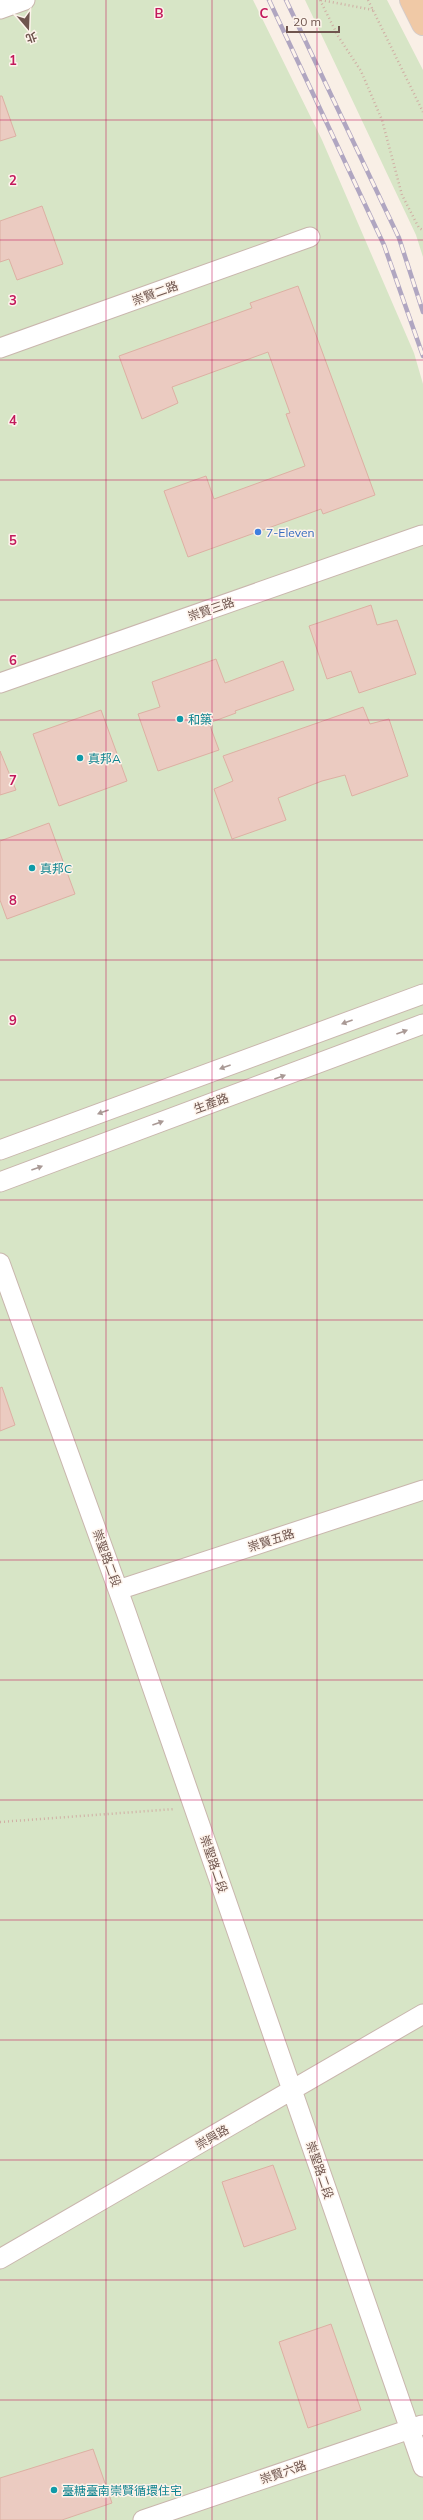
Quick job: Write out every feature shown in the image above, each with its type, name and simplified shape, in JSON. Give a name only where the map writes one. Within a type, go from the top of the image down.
[{"type":"main road","points":[[411,0],[423,24]]},
{"type":"street","points":[[0,9],[25,0]]},
{"type":"street","name":"崇賢二路","points":[[0,348],[310,237]]},
{"type":"street","name":"崇賢三路","points":[[0,683],[422,535]]},
{"type":"street","points":[[0,1150],[423,994]]},
{"type":"street","name":"生產路","points":[[0,1182],[423,1024]]},
{"type":"street","name":"崇聖路二段","points":[[0,1262],[118,1590],[293,2090],[417,2427],[423,2467]]},
{"type":"street","name":"崇賢五路","points":[[118,1590],[423,1490]]},
{"type":"street","name":"崇興路","points":[[0,2259],[423,2014]]},
{"type":"street","name":"崇賢六路","points":[[143,2520],[417,2427]]},
{"type":"path","points":[[320,0],[373,10]]},
{"type":"path","points":[[320,0],[338,36],[361,72],[382,120],[402,195],[419,228],[423,230]]},
{"type":"path","points":[[368,0],[423,112]]},
{"type":"path","points":[[0,1822],[194,1807]]},
{"type":"green space","points":[[0,0],[253,0],[322,140],[414,353],[423,384],[423,2520],[0,2520]]},
{"type":"green space","points":[[305,0],[387,0],[423,70],[423,257],[416,235]]},
{"type":"building","points":[[0,96],[2,96],[16,136],[0,141]]},
{"type":"building","points":[[42,206],[63,264],[17,280],[9,259],[0,262],[0,221]]},
{"type":"building","points":[[298,286],[375,495],[323,514],[321,509],[188,557],[164,491],[206,476],[214,499],[305,466],[286,414],[290,413],[268,352],[172,387],[178,403],[142,419],[119,356],[252,308],[250,303]]},
{"type":"building","points":[[371,605],[377,625],[397,620],[416,674],[359,693],[351,671],[327,679],[309,626]]},
{"type":"building","name":"和築","points":[[216,659],[225,683],[283,661],[294,690],[235,711],[236,713],[209,723],[219,750],[158,771],[138,714],[160,707],[152,682]]},
{"type":"building","points":[[363,707],[370,724],[389,719],[408,776],[352,796],[345,775],[322,781],[278,798],[286,820],[232,839],[214,789],[233,781],[223,756]]},
{"type":"building","name":"真邦A","points":[[101,710],[127,781],[59,806],[33,734]]},
{"type":"building","points":[[0,751],[16,790],[0,795]]},
{"type":"building","name":"真邦C","points":[[49,823],[75,894],[7,919],[0,900],[0,841]]},
{"type":"building","points":[[2,1387],[15,1425],[0,1431],[0,1388]]},
{"type":"building","points":[[273,2165],[296,2229],[244,2247],[222,2182]]},
{"type":"building","points":[[331,2324],[361,2410],[308,2428],[279,2342]]},
{"type":"building","name":"臺糖臺南崇賢循環住宅","points":[[93,2449],[112,2503],[62,2520],[0,2520],[0,2478]]},
{"type":"railway","points":[[269,0],[384,245],[423,356]]},
{"type":"railway","points":[[286,0],[399,238],[423,312]]},
{"type":"place","name":"7-Eleven","points":[[258,532]]},
{"type":"place","name":"和築","points":[[180,719]]},
{"type":"place","name":"真邦A","points":[[80,758]]},
{"type":"place","name":"真邦C","points":[[32,868]]},
{"type":"place","name":"臺糖臺南崇賢循環住宅","points":[[54,2490]]}]
